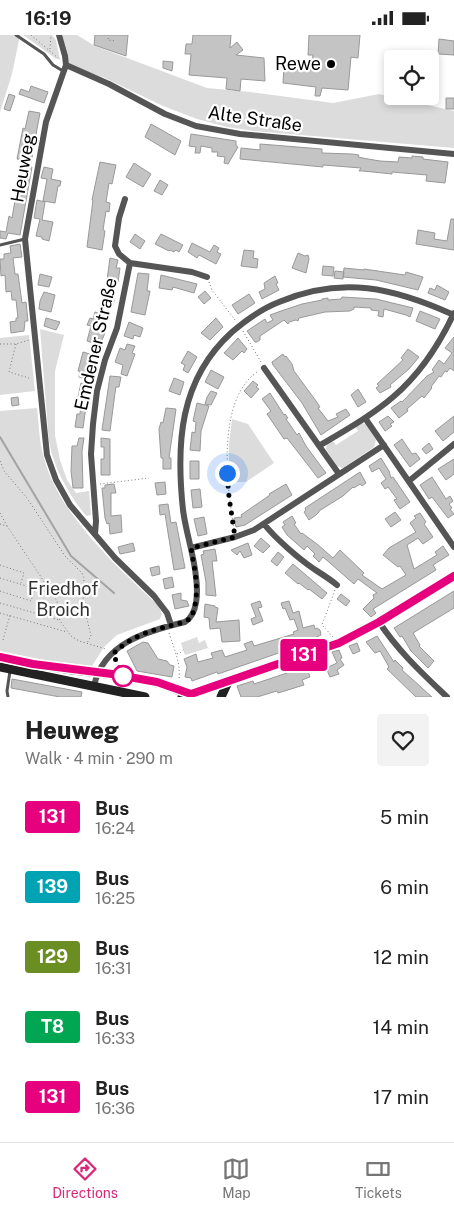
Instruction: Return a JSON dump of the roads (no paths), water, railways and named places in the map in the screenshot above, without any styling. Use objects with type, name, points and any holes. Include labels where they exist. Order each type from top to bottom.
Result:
[{"type":"main road","points":[[0,667],[11,664],[98,672],[157,682],[178,688],[191,696],[228,681],[339,643],[379,622],[454,576]]},
{"type":"main road","points":[[0,657],[11,664],[94,686],[145,697]]},
{"type":"main road","points":[[222,697],[228,681]]},
{"type":"street","points":[[59,35],[65,56],[65,68]]},
{"type":"street","name":"Alte Straße","points":[[65,68],[109,84],[164,114],[196,125],[240,135],[454,154]]},
{"type":"street","name":"Heuweg","points":[[65,68],[46,122],[25,239],[47,455],[56,480],[70,505],[115,558],[154,596],[167,613],[169,626]]},
{"type":"street","name":"Emdener Straße","points":[[95,534],[96,521],[91,454],[93,424],[97,391],[105,360],[117,328],[130,263],[119,254],[115,246],[119,217],[125,199]]},
{"type":"street","points":[[130,263],[192,272],[207,277]]},
{"type":"street","points":[[94,686],[98,672],[113,654],[132,638],[185,622],[191,618],[194,610],[197,595],[196,578],[183,512],[180,476],[181,441],[185,411],[191,389],[204,363],[218,345],[239,326],[266,307],[290,297],[329,288],[350,287],[396,293],[454,314],[428,359],[392,399],[319,447]]},
{"type":"street","points":[[264,368],[339,475]]},
{"type":"street","points":[[365,417],[454,547]]},
{"type":"street","points":[[409,481],[454,444]]},
{"type":"street","points":[[191,548],[235,537],[254,530],[384,445]]},
{"type":"street","points":[[264,524],[270,532],[314,569],[327,576],[337,585]]},
{"type":"street","points":[[379,622],[393,644],[447,697]]},
{"type":"lane","points":[[16,35],[44,54],[53,65],[65,68]]},
{"type":"lane","points":[[0,245],[25,239]]},
{"type":"lane","points":[[8,697],[7,691],[11,664]]},
{"type":"waterway","points":[[0,437],[71,556],[114,593]]},
{"type":"tram line","points":[[0,660],[33,668],[99,676],[156,686],[184,697]]},
{"type":"place","name":"Rewe","points":[[331,64]]},
{"type":"park label","name":"Friedhof Broich","points":[[63,600]]}]
